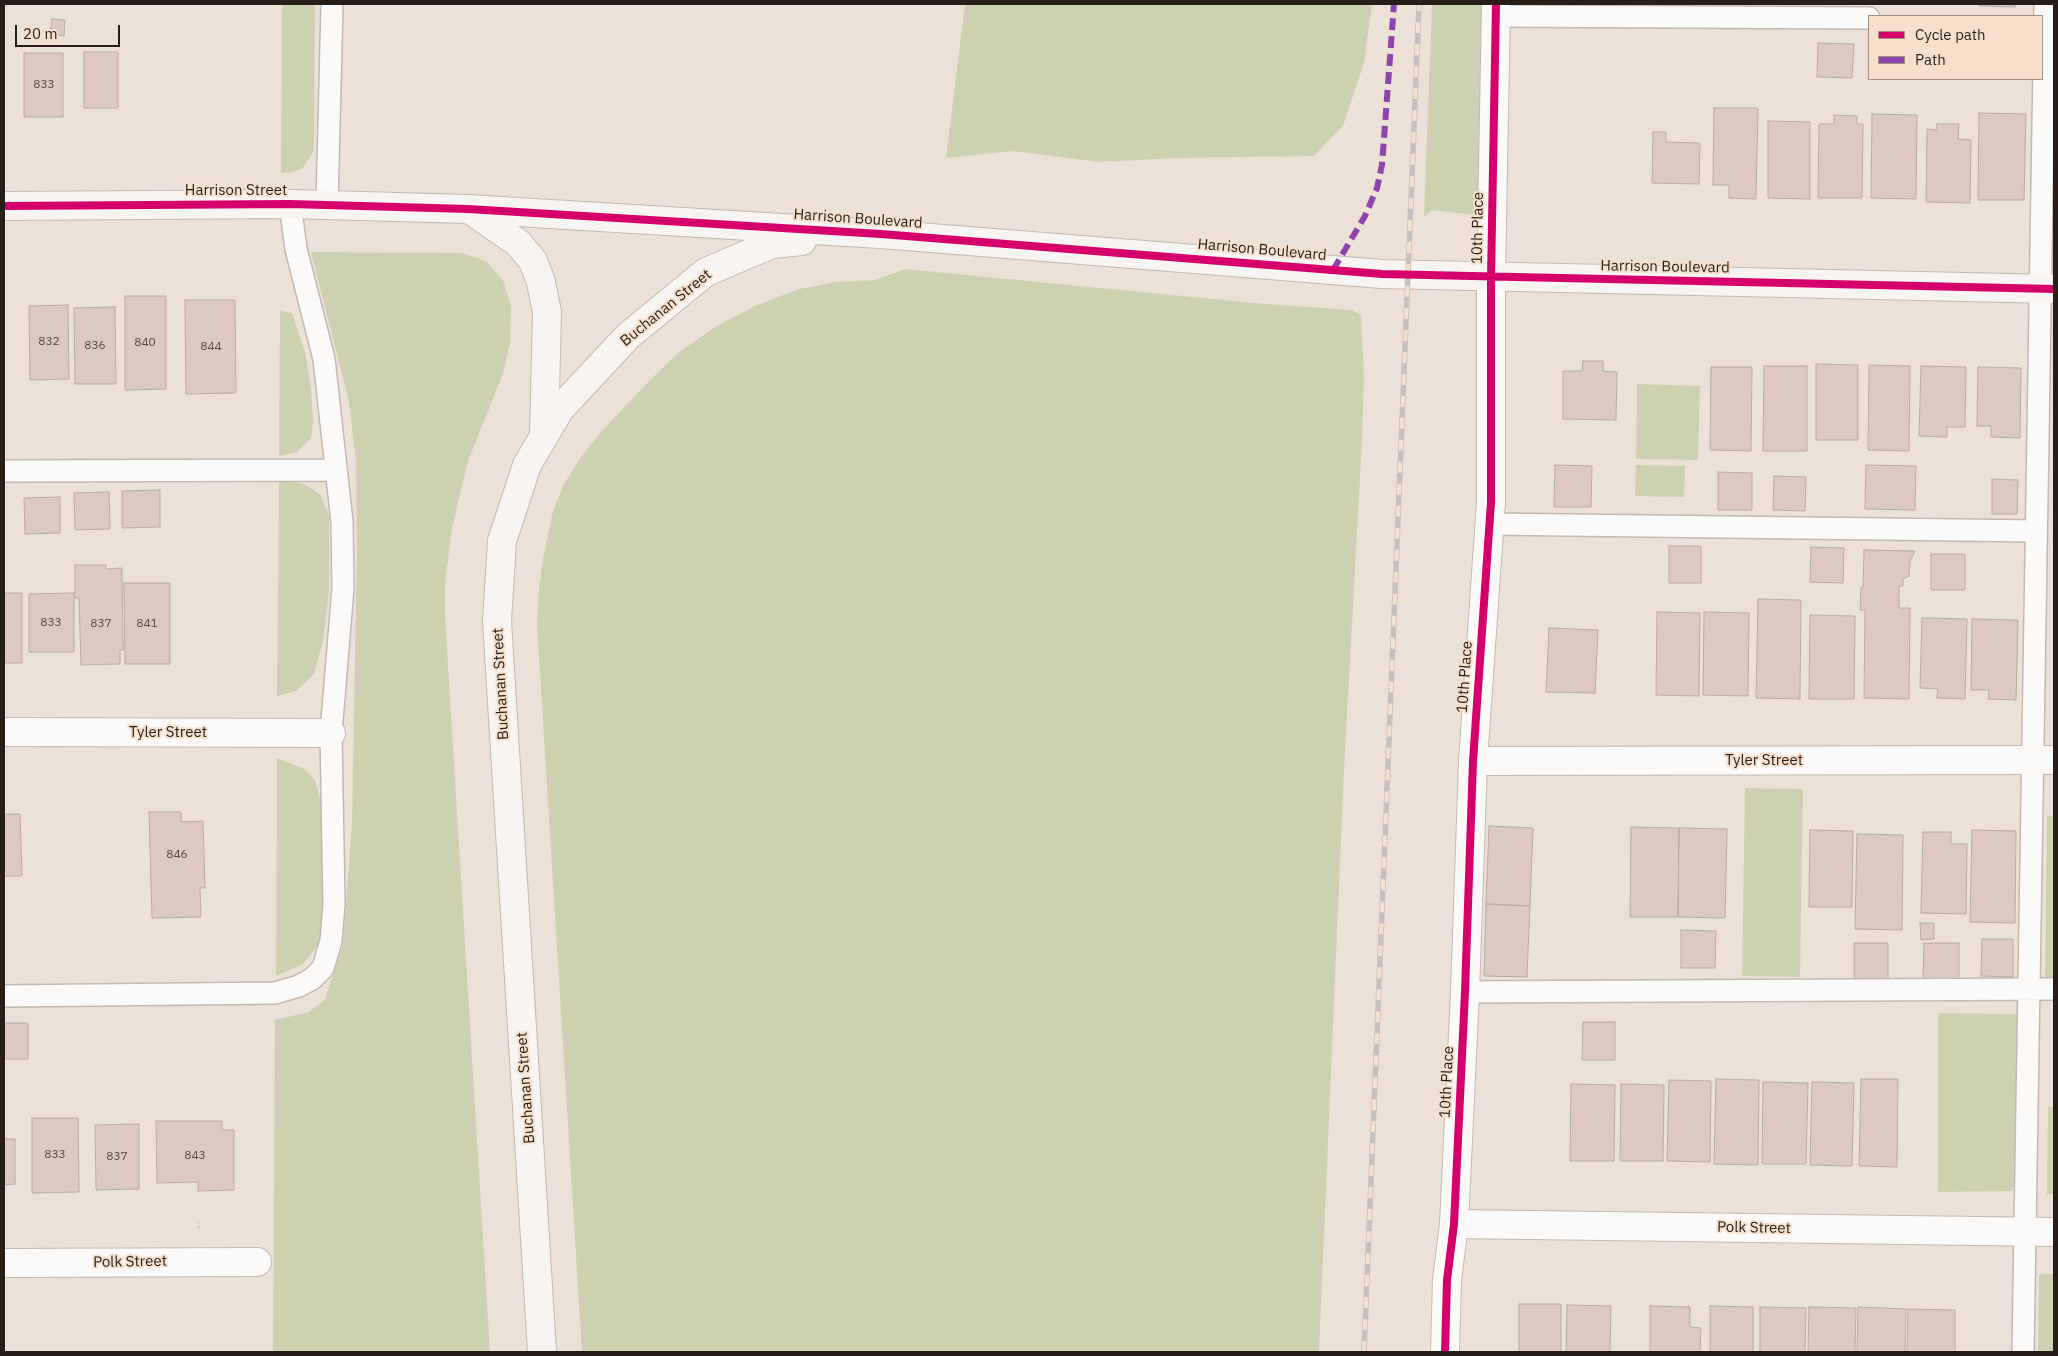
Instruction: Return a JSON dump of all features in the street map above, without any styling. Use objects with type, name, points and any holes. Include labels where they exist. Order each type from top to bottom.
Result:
[{"type":"street","name":"10th Place","points":[[1445,1352],[1447,1280],[1454,1224],[1465,992],[1473,761],[1490,524],[1491,277],[1496,10]]},
{"type":"street","name":"Harrison Street","points":[[4,206],[290,204],[468,208]]},
{"type":"street","name":"Harrison Boulevard","points":[[468,208],[881,234],[1382,274],[2047,289]]},
{"type":"street","points":[[468,208],[518,243],[533,261],[541,282],[547,312],[544,437]]},
{"type":"street","name":"Buchanan Street","points":[[542,1352],[497,621],[502,541],[528,465],[560,409],[628,336],[706,272],[772,244],[881,234]]},
{"type":"street","name":"Tyler Street","points":[[4,732],[331,733]]},
{"type":"street","name":"Tyler Street","points":[[1473,761],[2044,760]]},
{"type":"street","name":"Polk Street","points":[[1454,1224],[2054,1232]]},
{"type":"street","name":"Polk Street","points":[[4,1263],[257,1262]]},
{"type":"lane","points":[[327,205],[332,4]]},
{"type":"lane","points":[[1496,10],[1868,18]]},
{"type":"lane","points":[[2023,1352],[2029,990],[2044,760],[2036,531],[2047,289],[2044,14]]},
{"type":"lane","points":[[4,996],[274,993],[312,980],[322,968],[331,941],[334,904],[331,733],[343,588],[342,522],[324,359],[296,249],[290,204]]},
{"type":"lane","points":[[4,471],[335,470]]},
{"type":"lane","points":[[1490,524],[2036,531]]},
{"type":"lane","points":[[1465,992],[2054,990]]},
{"type":"green space","points":[[282,4],[315,4],[314,151],[302,169],[281,173]]},
{"type":"green space","points":[[965,4],[1372,4],[1364,63],[1343,126],[1314,156],[1179,158],[1099,162],[1013,151],[946,158]]},
{"type":"green space","points":[[1432,4],[1487,4],[1483,216],[1432,210],[1424,217]]},
{"type":"green space","points":[[311,252],[462,253],[486,261],[503,280],[511,306],[510,343],[503,374],[468,461],[452,528],[445,583],[445,616],[490,1352],[273,1352],[275,1020],[309,1012],[325,999],[343,945],[352,823],[357,550],[356,461],[349,402]]},
{"type":"green space","points":[[905,269],[1265,304],[1352,310],[1361,315],[1364,376],[1362,442],[1344,769],[1319,1352],[582,1352],[537,624],[543,559],[553,511],[564,484],[581,457],[599,434],[678,353],[715,327],[755,306],[799,289],[836,282],[875,280]]},
{"type":"green space","points":[[280,311],[292,313],[305,352],[311,388],[313,421],[311,438],[297,452],[279,456]]},
{"type":"green space","points":[[1637,384],[1700,386],[1698,460],[1636,459]]},
{"type":"green space","points":[[1636,465],[1685,466],[1684,497],[1635,496]]},
{"type":"green space","points":[[279,479],[304,484],[320,494],[329,515],[329,593],[323,641],[314,674],[296,691],[277,696]]},
{"type":"green space","points":[[277,758],[304,769],[315,780],[323,810],[325,914],[318,945],[303,964],[276,976]]},
{"type":"green space","points":[[1745,788],[1803,789],[1800,977],[1742,976]]},
{"type":"green space","points":[[2047,816],[2054,816],[2054,983],[2045,983]]},
{"type":"green space","points":[[1938,1013],[2017,1014],[2018,1167],[2012,1191],[1938,1192]]},
{"type":"green space","points":[[2048,1107],[2054,1107],[2054,1194],[2047,1194]]},
{"type":"green space","points":[[2039,1274],[2054,1274],[2054,1352],[2038,1352]]},
{"type":"building","points":[[1980,4],[2015,4],[2015,7],[1979,6]]},
{"type":"building","points":[[52,19],[65,20],[64,36],[50,34]]},
{"type":"building","points":[[1818,43],[1854,44],[1852,78],[1817,77]]},
{"type":"building","points":[[84,52],[118,52],[118,108],[84,108]]},
{"type":"building","points":[[24,53],[63,53],[63,117],[24,117]]},
{"type":"building","points":[[1714,108],[1758,108],[1756,199],[1729,198],[1729,185],[1713,185]]},
{"type":"building","points":[[1979,113],[2026,114],[2024,200],[1978,200]]},
{"type":"building","points":[[1872,114],[1917,115],[1916,199],[1871,198]]},
{"type":"building","points":[[1834,115],[1857,116],[1857,124],[1863,124],[1862,198],[1818,198],[1819,124],[1834,124]]},
{"type":"building","points":[[1768,121],[1810,122],[1810,199],[1768,198]]},
{"type":"building","points":[[1937,124],[1959,124],[1958,139],[1971,140],[1970,203],[1926,202],[1927,129],[1936,130]]},
{"type":"building","points":[[1653,132],[1666,132],[1666,142],[1700,143],[1699,184],[1652,183]]},
{"type":"building","points":[[125,296],[166,296],[166,389],[125,390]]},
{"type":"building","points":[[185,300],[235,300],[236,393],[186,394]]},
{"type":"building","points":[[68,305],[69,379],[30,380],[29,306]]},
{"type":"building","points":[[115,307],[116,384],[75,384],[74,308]]},
{"type":"building","points":[[1583,361],[1603,361],[1603,371],[1617,372],[1616,420],[1563,419],[1563,371],[1582,371]]},
{"type":"building","points":[[1816,364],[1858,365],[1858,440],[1816,440]]},
{"type":"building","points":[[1869,365],[1910,366],[1909,451],[1868,450]]},
{"type":"building","points":[[1764,366],[1807,366],[1807,451],[1763,451]]},
{"type":"building","points":[[1921,366],[1966,367],[1965,427],[1947,427],[1947,437],[1919,436]]},
{"type":"building","points":[[1711,367],[1752,367],[1751,451],[1710,450]]},
{"type":"building","points":[[1978,367],[2021,368],[2020,438],[1991,437],[1991,426],[1977,426]]},
{"type":"building","points":[[1555,465],[1592,466],[1591,507],[1554,507]]},
{"type":"building","points":[[1866,465],[1916,466],[1915,510],[1865,509]]},
{"type":"building","points":[[1718,472],[1752,473],[1752,510],[1718,510]]},
{"type":"building","points":[[1774,476],[1806,477],[1805,511],[1773,510]]},
{"type":"building","points":[[1992,479],[2018,480],[2017,514],[1992,514]]},
{"type":"building","points":[[160,490],[160,527],[122,528],[122,491]]},
{"type":"building","points":[[109,492],[110,529],[75,530],[74,493]]},
{"type":"building","points":[[60,497],[60,533],[25,534],[24,498]]},
{"type":"building","points":[[1669,546],[1701,546],[1701,583],[1669,583]]},
{"type":"building","points":[[1811,547],[1844,548],[1843,583],[1810,582]]},
{"type":"building","points":[[1864,550],[1915,551],[1910,561],[1909,576],[1903,579],[1903,586],[1899,586],[1899,608],[1910,608],[1909,699],[1864,698],[1865,610],[1860,610]]},
{"type":"building","points":[[1931,554],[1965,554],[1965,590],[1931,590]]},
{"type":"building","points":[[75,565],[106,565],[106,569],[122,568],[123,650],[120,650],[120,664],[81,665],[79,598],[75,598]]},
{"type":"building","points":[[124,583],[170,583],[170,664],[125,664]]},
{"type":"building","points":[[4,593],[22,593],[22,663],[4,663]]},
{"type":"building","points":[[74,593],[74,652],[29,652],[29,594]]},
{"type":"building","points":[[1758,599],[1801,600],[1800,699],[1756,698]]},
{"type":"building","points":[[1657,612],[1700,613],[1699,696],[1656,695]]},
{"type":"building","points":[[1704,612],[1749,613],[1748,696],[1703,695]]},
{"type":"building","points":[[1810,615],[1855,616],[1854,699],[1809,699]]},
{"type":"building","points":[[1922,618],[1967,619],[1965,699],[1937,698],[1938,689],[1920,688]]},
{"type":"building","points":[[1972,619],[2018,620],[2016,700],[1988,699],[1989,690],[1971,690]]},
{"type":"building","points":[[1549,628],[1598,630],[1595,693],[1546,692]]},
{"type":"building","points":[[149,812],[181,812],[181,822],[203,821],[205,888],[200,888],[201,917],[152,918]]},
{"type":"building","points":[[4,814],[20,814],[22,876],[4,876]]},
{"type":"building","points":[[1489,826],[1533,828],[1530,906],[1486,904]]},
{"type":"building","points":[[1631,827],[1679,828],[1678,917],[1630,917]]},
{"type":"building","points":[[1679,828],[1727,829],[1725,918],[1678,917]]},
{"type":"building","points":[[1810,830],[1853,831],[1852,907],[1809,907]]},
{"type":"building","points":[[1972,830],[2016,831],[2015,923],[1970,922]]},
{"type":"building","points":[[1923,832],[1951,832],[1951,844],[1967,844],[1966,914],[1921,913]]},
{"type":"building","points":[[1857,834],[1903,835],[1902,930],[1855,929]]},
{"type":"building","points":[[1486,904],[1530,906],[1527,977],[1484,976]]},
{"type":"building","points":[[1920,923],[1934,923],[1934,939],[1921,940]]},
{"type":"building","points":[[1681,930],[1716,931],[1715,968],[1681,968]]},
{"type":"building","points":[[1982,939],[2013,939],[2013,977],[1981,976]]},
{"type":"building","points":[[1854,943],[1888,943],[1888,981],[1854,980]]},
{"type":"building","points":[[1924,943],[1959,943],[1959,979],[1923,979]]},
{"type":"building","points":[[1583,1022],[1615,1022],[1615,1060],[1582,1060]]},
{"type":"building","points":[[4,1023],[28,1023],[28,1059],[4,1059]]},
{"type":"building","points":[[1716,1079],[1759,1080],[1758,1165],[1714,1164]]},
{"type":"building","points":[[1861,1079],[1898,1079],[1897,1167],[1859,1166]]},
{"type":"building","points":[[1669,1080],[1711,1081],[1710,1162],[1667,1161]]},
{"type":"building","points":[[1763,1082],[1808,1083],[1806,1164],[1762,1164]]},
{"type":"building","points":[[1812,1082],[1854,1083],[1852,1166],[1810,1165]]},
{"type":"building","points":[[1571,1084],[1615,1085],[1614,1161],[1570,1161]]},
{"type":"building","points":[[1621,1084],[1664,1085],[1663,1161],[1620,1161]]},
{"type":"building","points":[[32,1118],[78,1118],[79,1192],[32,1193]]},
{"type":"building","points":[[156,1121],[222,1121],[222,1130],[234,1130],[234,1190],[198,1191],[198,1182],[157,1183]]},
{"type":"building","points":[[139,1124],[139,1189],[96,1190],[95,1125]]},
{"type":"building","points":[[4,1139],[15,1139],[15,1184],[4,1185]]},
{"type":"building","points":[[1519,1304],[1561,1304],[1561,1352],[1519,1352]]},
{"type":"building","points":[[1567,1305],[1611,1306],[1610,1352],[1566,1352]]},
{"type":"building","points":[[1650,1306],[1690,1307],[1690,1327],[1701,1328],[1700,1352],[1650,1352]]},
{"type":"building","points":[[1710,1306],[1753,1307],[1753,1352],[1710,1352]]},
{"type":"building","points":[[1760,1307],[1806,1308],[1805,1352],[1760,1352]]},
{"type":"building","points":[[1809,1307],[1856,1308],[1855,1352],[1808,1352]]},
{"type":"building","points":[[1858,1307],[1906,1309],[1905,1352],[1857,1352]]},
{"type":"building","points":[[1908,1309],[1955,1310],[1955,1352],[1907,1352]]},
{"type":"railway","points":[[1364,1352],[1419,4]]},
{"type":"marked path","points":[[1333,270],[1365,216],[1377,188],[1382,165],[1394,4]]},
{"type":"cycle path","points":[[1445,1352],[1447,1280],[1454,1224],[1465,992],[1473,761],[1491,502],[1491,277],[1496,4]]},
{"type":"cycle path","points":[[4,206],[290,204],[468,209],[881,234],[1382,274],[2054,289]]}]
